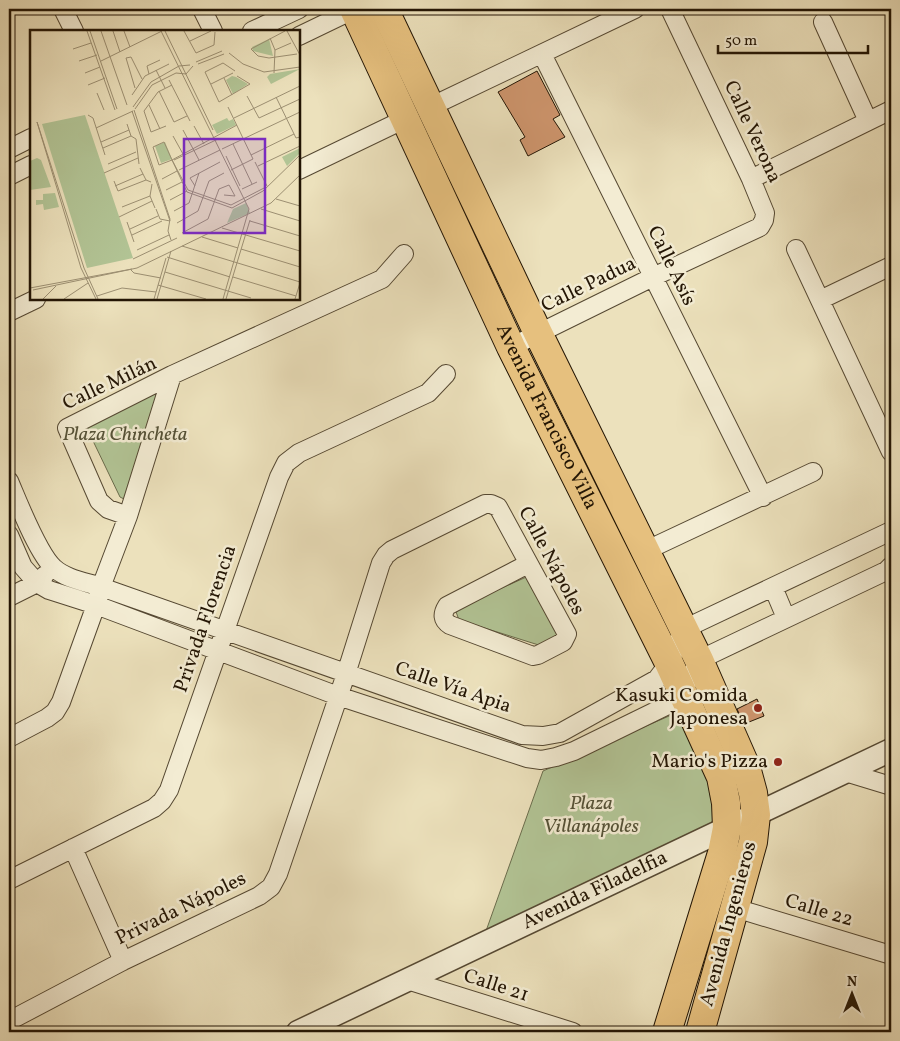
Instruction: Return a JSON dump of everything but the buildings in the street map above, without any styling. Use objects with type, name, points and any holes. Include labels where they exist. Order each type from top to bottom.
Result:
[{"type":"main road","name":"Avenida Francisco Villa","points":[[354,9],[511,347],[683,692],[721,777],[726,803],[727,828]]},
{"type":"main road","name":"Avenida Francisco Villa","points":[[384,9],[538,333],[699,660],[746,767],[753,793],[756,815]]},
{"type":"main road","name":"Avenida Ingenieros","points":[[700,1032],[753,842],[756,815]]},
{"type":"main road","name":"Avenida Ingenieros","points":[[667,1032],[722,853],[727,828]]},
{"type":"street","points":[[63,9],[74,30]]},
{"type":"street","points":[[202,9],[212,30]]},
{"type":"street","points":[[254,30],[299,9]]},
{"type":"street","points":[[300,36],[354,9]]},
{"type":"street","points":[[430,106],[634,9]]},
{"type":"street","name":"Calle Verona","points":[[670,9],[751,179],[765,213],[764,220]]},
{"type":"street","points":[[823,22],[868,121]]},
{"type":"street","name":"Calle Asís","points":[[542,54],[762,497]]},
{"type":"street","points":[[751,179],[891,110]]},
{"type":"street","points":[[300,170],[405,118]]},
{"type":"street","points":[[9,149],[30,138]]},
{"type":"street","points":[[9,176],[30,166]]},
{"type":"street","name":"Calle Padua","points":[[511,347],[760,227],[764,220]]},
{"type":"street","points":[[796,250],[891,452]]},
{"type":"street","points":[[172,375],[382,279],[404,254]]},
{"type":"street","points":[[820,300],[891,266]]},
{"type":"street","points":[[9,312],[34,300]]},
{"type":"street","name":"Privada Florencia","points":[[9,880],[154,808],[162,801],[169,790],[224,629],[279,476],[286,463],[299,453],[428,393],[446,374]]},
{"type":"street","name":"Calle Milán","points":[[9,738],[47,718],[55,712],[61,702],[101,586],[128,516],[172,375]]},
{"type":"street","name":"Calle Milán","points":[[128,516],[108,509],[99,502],[66,428],[172,375]]},
{"type":"street","points":[[645,551],[814,472]]},
{"type":"street","points":[[9,481],[41,551],[53,568],[37,583],[9,597]]},
{"type":"street","name":"Calle Nápoles","points":[[338,696],[381,563],[392,550],[485,504],[498,507],[567,634],[563,642],[533,656],[526,655],[446,622],[443,618],[443,612],[447,606],[528,564]]},
{"type":"street","points":[[684,629],[891,531]]},
{"type":"street","points":[[9,535],[23,567],[37,583],[49,590],[96,605],[338,696],[519,756],[541,760],[574,751],[668,705],[683,692],[699,660],[886,571],[891,566]]},
{"type":"street","name":"Calle Vía Apia","points":[[53,568],[65,576],[101,586],[522,735],[543,736],[560,733],[657,679],[669,663],[684,629]]},
{"type":"street","points":[[773,586],[786,618]]},
{"type":"street","name":"Privada Nápoles","points":[[9,1020],[123,961],[259,896],[271,887],[278,874],[338,696]]},
{"type":"street","name":"Avenida Filadelfia","points":[[298,1032],[891,750]]},
{"type":"street","points":[[844,772],[891,786]]},
{"type":"street","points":[[73,848],[123,961]]},
{"type":"street","name":"Calle 22","points":[[734,908],[891,955]]},
{"type":"street","name":"Calle 21","points":[[407,980],[573,1032]]},
{"type":"green space","name":"Plaza Chincheta","points":[[179,374],[136,505],[120,497],[82,418]]},
{"type":"green space","points":[[542,570],[575,633],[545,647],[459,620],[455,609]]},
{"type":"green space","name":"Plaza Villanápoles","points":[[692,706],[736,814],[486,931],[543,771]]},
{"type":"place","name":"Kasuki Comida Japonesa","points":[[758,708]]},
{"type":"place","name":"Mario's Pizza","points":[[778,762]]}]
